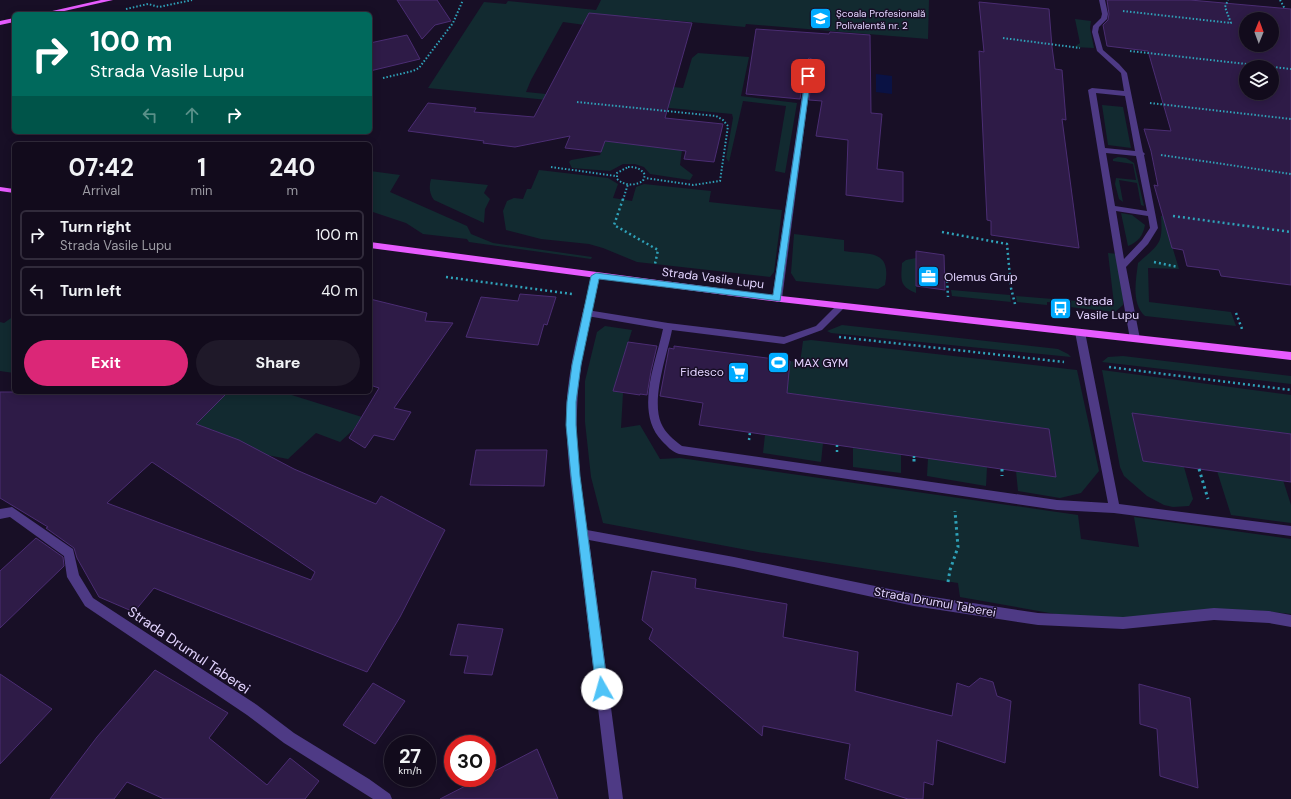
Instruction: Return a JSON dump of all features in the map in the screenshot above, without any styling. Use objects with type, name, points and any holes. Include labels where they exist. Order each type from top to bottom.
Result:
[{"type":"main road","points":[[52,12],[110,0]]},
{"type":"main road","points":[[0,23],[12,20]]},
{"type":"main road","points":[[0,189],[12,191]]},
{"type":"main road","name":"Strada Vasile Lupu","points":[[372,245],[777,299],[1291,356]]},
{"type":"street","points":[[1102,0],[1104,19],[1096,26],[1095,32],[1100,51],[1124,73],[1154,228],[1145,242],[1122,266]]},
{"type":"street","points":[[777,299],[810,61]]},
{"type":"street","points":[[1129,97],[1092,90],[1111,208],[1135,339]]},
{"type":"street","points":[[1102,150],[1140,153]]},
{"type":"street","points":[[1111,208],[1152,214]]},
{"type":"street","points":[[596,276],[576,365],[571,425],[616,799]]},
{"type":"street","points":[[587,313],[668,326],[784,341],[819,328],[841,306]]},
{"type":"street","points":[[668,326],[653,401],[654,416],[660,431],[666,440],[679,450],[1057,505],[1114,508],[1291,531]]},
{"type":"street","points":[[1080,332],[1114,508]]},
{"type":"street","name":"Strada Drumul Taberei","points":[[0,514],[12,512],[69,554],[73,577],[89,602],[252,710],[289,738],[364,784],[385,799]]},
{"type":"street","name":"Strada Drumul Taberei","points":[[584,534],[734,562],[914,600],[1038,619],[1123,623],[1214,614],[1269,617],[1291,621]]},
{"type":"path","points":[[122,10],[148,4],[159,7],[192,0],[193,5]]},
{"type":"path","points":[[383,78],[406,73],[419,68],[452,23],[463,0]]},
{"type":"path","points":[[1104,9],[1231,23],[1226,7],[1228,0]]},
{"type":"path","points":[[1280,0],[1285,9]]},
{"type":"path","points":[[1003,38],[1100,51],[1126,50],[1291,69]]},
{"type":"path","points":[[1129,97],[1291,119]]},
{"type":"path","points":[[577,102],[716,116],[723,120],[728,126],[720,181],[693,185],[645,178],[636,184],[628,184],[619,182],[616,176]]},
{"type":"path","points":[[1140,153],[1291,174]]},
{"type":"path","points":[[551,167],[616,176]]},
{"type":"path","points":[[616,176],[617,173],[623,168],[633,167],[644,172],[645,178]]},
{"type":"path","points":[[628,184],[614,225],[658,250],[657,258]]},
{"type":"path","points":[[1152,214],[1291,232]]},
{"type":"path","points":[[942,232],[1007,244],[1011,288],[1016,307]]},
{"type":"path","points":[[945,277],[947,278],[948,300]]},
{"type":"path","points":[[1236,313],[1243,332]]},
{"type":"path","points":[[1199,469],[1215,521]]},
{"type":"path","points":[[950,570],[958,547],[952,490]]},
{"type":"green space","points":[[601,0],[929,0],[928,39],[746,24],[745,27],[625,16],[616,34],[585,25],[563,22],[526,92],[556,95],[567,102],[428,88],[484,2],[506,4],[508,1],[596,10]]},
{"type":"green space","points":[[1075,19],[1091,21],[1090,28],[1094,48],[1074,47],[1080,43]]},
{"type":"green space","points":[[698,53],[749,57],[741,96],[797,103],[785,173],[775,171],[786,106],[743,101],[729,162],[726,158],[733,118],[732,114],[649,106],[625,82],[683,88],[692,58]]},
{"type":"green space","points":[[1102,105],[1123,107],[1131,148],[1108,145]]},
{"type":"green space","points":[[605,141],[682,150],[680,165],[693,175],[690,180],[650,174],[644,167],[635,164],[623,164],[610,171],[572,168],[569,162],[571,160],[600,155]]},
{"type":"green space","points":[[1118,157],[1126,158],[1134,163],[1144,206],[1141,205],[1137,183],[1119,180],[1123,202],[1119,199],[1115,184],[1116,178],[1136,180],[1133,164],[1113,161],[1113,159]]},
{"type":"green space","points":[[539,170],[608,178],[618,184],[613,198],[632,201],[636,187],[644,184],[711,191],[709,202],[782,210],[774,272],[770,277],[637,262],[589,244],[541,239],[506,230],[503,211],[507,201],[514,198],[523,199],[527,189],[531,189]]},
{"type":"green space","points":[[372,171],[400,175],[390,192],[467,226],[471,234],[493,243],[592,257],[591,259],[469,242],[467,239],[423,234],[406,223],[372,212]]},
{"type":"green space","points":[[431,179],[488,185],[484,193],[490,199],[485,209],[484,223],[434,200],[430,190]]},
{"type":"green space","points":[[1121,213],[1132,215],[1145,225],[1140,238],[1135,243],[1128,246]]},
{"type":"green space","points":[[1161,216],[1163,216],[1179,269],[1148,268],[1149,302],[1231,312],[1236,326],[1145,316],[1141,311],[1136,298],[1138,263],[1151,252],[1160,239]]},
{"type":"green space","points":[[794,234],[844,240],[844,251],[877,256],[882,259],[885,265],[885,285],[878,289],[796,281],[791,273]]},
{"type":"green space","points":[[1108,253],[1118,254],[1123,290],[1123,305],[1115,312],[1070,307],[1070,304],[1047,302],[1047,305],[1017,302],[1016,296],[1114,304]]},
{"type":"green space","points":[[916,258],[916,293],[906,288],[902,282],[901,274],[902,263],[906,260]]},
{"type":"green space","points":[[951,290],[1010,295],[1011,302],[952,296]]},
{"type":"green space","points":[[12,317],[12,373],[0,371],[0,322],[4,323]]},
{"type":"green space","points":[[842,325],[1058,349],[1071,357],[831,333],[827,331]]},
{"type":"green space","points":[[605,326],[632,330],[613,391],[623,393],[621,428],[640,425],[660,459],[680,458],[1078,515],[1081,539],[1139,547],[1134,517],[1291,539],[1291,614],[1252,610],[1109,619],[1061,615],[960,597],[958,583],[758,552],[603,523],[591,477],[585,422],[585,381],[597,332]]},
{"type":"green space","points":[[811,340],[1077,370],[1099,471],[1081,493],[1060,498],[1018,491],[1016,471],[1056,477],[1049,429],[787,393],[790,361],[800,363],[803,341]]},
{"type":"green space","points":[[1123,356],[1291,376],[1291,384],[1102,362],[1108,357]]},
{"type":"green space","points":[[1102,370],[1291,395],[1291,434],[1132,413],[1143,461],[1184,467],[1193,499],[1189,506],[1173,507],[1164,505],[1147,496],[1124,476],[1120,467]]},
{"type":"green space","points":[[220,394],[288,394],[362,417],[353,430],[340,442],[316,433],[288,459],[267,455],[211,429],[200,441],[185,435],[224,396]]},
{"type":"green space","points":[[765,435],[823,443],[821,462],[763,453]]},
{"type":"green space","points":[[853,448],[901,454],[901,473],[853,467]]},
{"type":"green space","points":[[928,458],[987,467],[986,486],[927,476]]},
{"type":"green space","points":[[1217,471],[1283,480],[1291,505],[1291,523],[1231,515]]},
{"type":"shaded area","points":[[876,74],[892,76],[892,94],[876,92]]},
{"type":"building","points":[[397,0],[437,0],[451,21],[435,25],[422,39]]},
{"type":"building","points":[[1107,0],[1190,0],[1291,9],[1291,285],[1221,276],[1219,270],[1187,266],[1183,250],[1172,248],[1154,185],[1158,186],[1151,151],[1144,129],[1171,131],[1148,51],[1107,46],[1103,25],[1108,20],[1109,14]]},
{"type":"building","points":[[979,2],[1049,9],[1055,69],[1062,70],[1066,120],[1062,119],[1079,248],[991,235],[991,221],[987,220],[979,51],[984,52]]},
{"type":"building","points":[[589,13],[692,23],[665,118],[723,124],[714,162],[684,159],[686,151],[605,141],[601,152],[565,148],[570,136],[515,147],[483,143],[484,141],[408,131],[428,103],[476,108],[474,112],[534,117]]},
{"type":"building","points":[[756,29],[870,35],[871,113],[882,114],[877,169],[903,172],[903,202],[846,195],[848,140],[816,136],[822,101],[809,100],[814,60],[809,58],[806,61],[800,99],[746,94]]},
{"type":"building","points":[[407,35],[420,59],[372,71],[372,43]]},
{"type":"building","points":[[916,251],[944,255],[945,290],[916,286]]},
{"type":"building","points":[[520,294],[556,297],[547,325],[544,324],[538,345],[466,337],[481,297],[518,301]]},
{"type":"building","points":[[372,299],[427,313],[425,321],[453,323],[394,408],[411,412],[394,440],[374,435],[365,448],[349,438],[379,388],[372,386]]},
{"type":"building","points":[[628,342],[657,346],[647,395],[613,391]]},
{"type":"building","points":[[674,346],[790,361],[787,393],[1049,429],[1056,477],[699,425],[703,403],[660,396],[669,348],[674,349]]},
{"type":"building","points":[[0,392],[12,392],[12,394],[226,394],[196,424],[239,440],[294,469],[376,504],[381,496],[445,530],[400,617],[367,672],[154,588],[134,612],[99,597],[77,558],[74,548],[46,528],[48,527],[0,498]],"holes":[[[152,462],[315,572],[311,580],[107,503]]]},
{"type":"building","points":[[1132,413],[1291,434],[1291,482],[1143,461]]},
{"type":"building","points":[[476,450],[547,450],[544,486],[470,485]]},
{"type":"building","points":[[36,538],[63,557],[64,566],[0,628],[0,571]]},
{"type":"building","points":[[652,571],[696,579],[695,588],[787,604],[783,637],[858,652],[855,691],[952,716],[957,683],[969,687],[980,678],[993,682],[997,696],[1011,701],[1005,763],[937,740],[933,785],[924,782],[923,799],[908,799],[845,779],[850,744],[763,726],[762,736],[649,639],[653,629],[642,620]]},
{"type":"building","points":[[458,624],[503,629],[492,675],[464,673],[468,656],[450,655]]},
{"type":"building","points":[[155,670],[228,713],[209,738],[267,785],[290,758],[319,781],[305,799],[164,799],[127,782],[114,799],[50,799],[97,737]]},
{"type":"building","points":[[0,674],[52,709],[0,764]]},
{"type":"building","points":[[373,683],[405,701],[375,744],[343,725]]},
{"type":"building","points":[[1139,684],[1190,698],[1198,788],[1160,776],[1157,729],[1140,724]]},
{"type":"building","points":[[537,749],[558,799],[440,799],[463,787],[496,787],[496,770]]},
{"type":"place","name":"Școala Profesională Polivalentă nr. 2","points":[[821,19]]},
{"type":"place","name":"Olemus Grup","points":[[929,277]]},
{"type":"place","name":"Strada Vasile Lupu","points":[[1060,308]]},
{"type":"place","name":"MAX GYM","points":[[779,363]]},
{"type":"place","name":"Fidesco","points":[[739,372]]},
{"type":"route","points":[[602,689],[571,425],[576,365],[596,276],[777,299],[808,76]]}]
